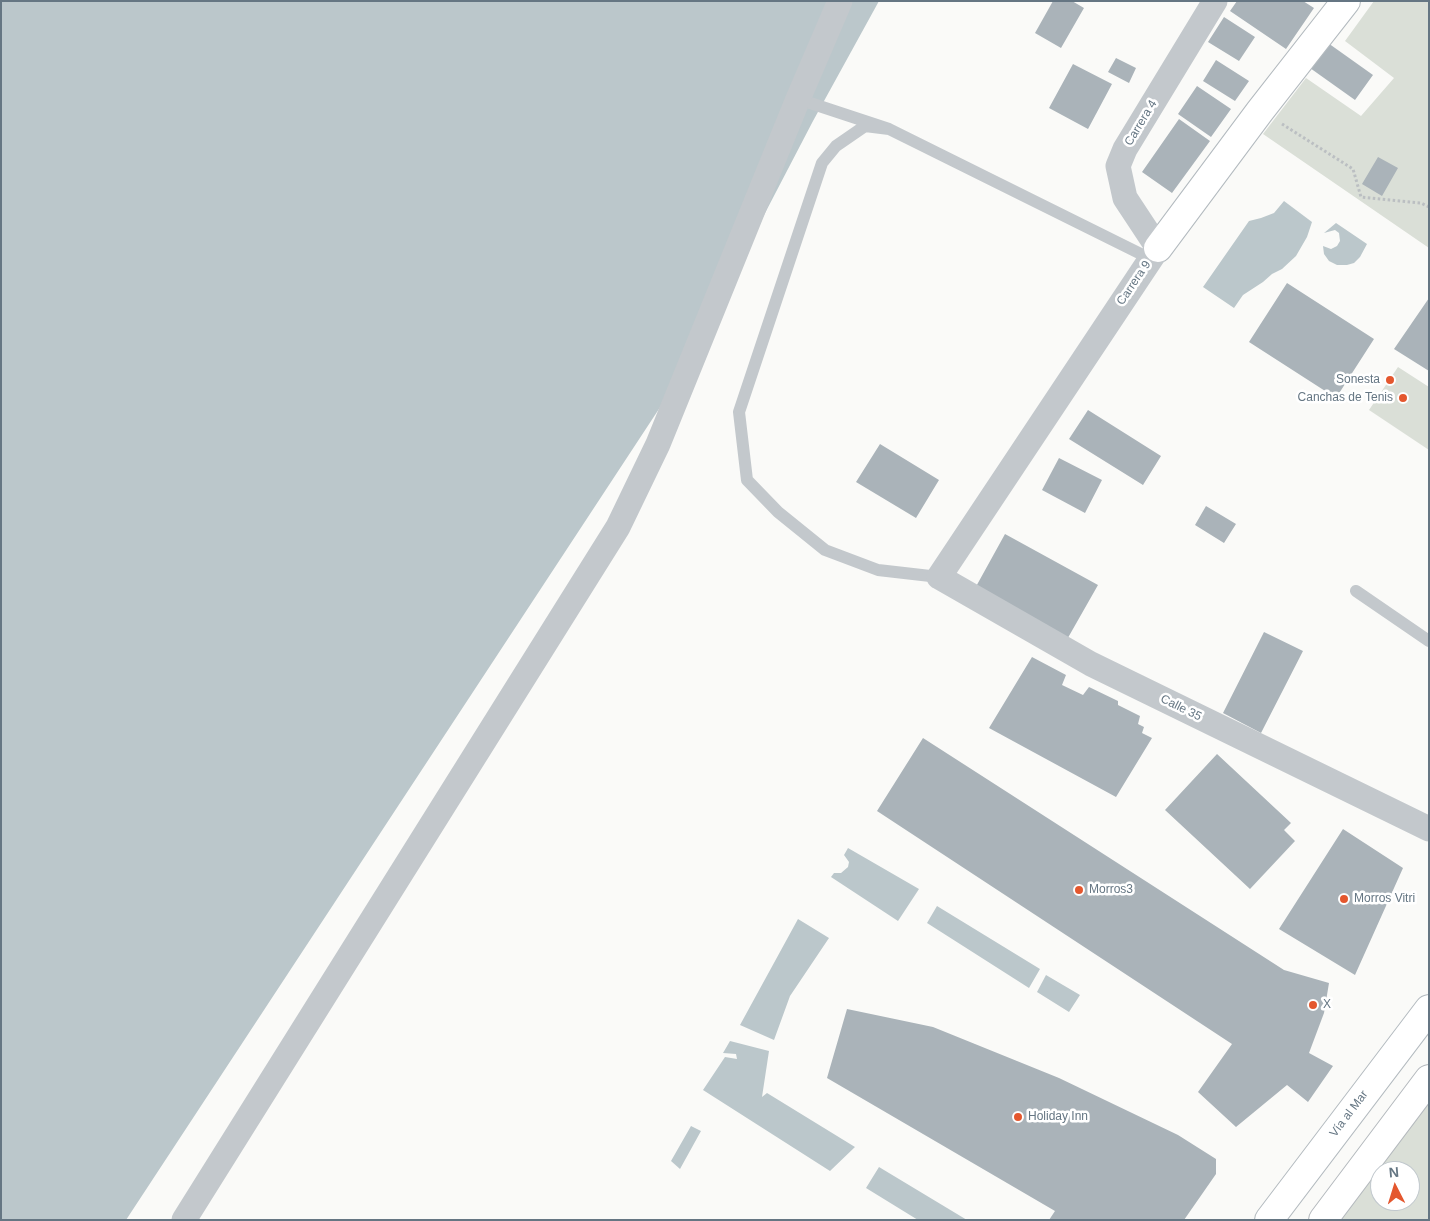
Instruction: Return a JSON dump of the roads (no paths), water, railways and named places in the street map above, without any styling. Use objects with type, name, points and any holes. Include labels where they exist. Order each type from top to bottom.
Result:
[{"type":"main road","name":"Carrera 9","points":[[1154,254],[1260,111],[1346,1]]},
{"type":"main road","name":"Vía al Mar","points":[[1269,1220],[1429,1009]]},
{"type":"main road","points":[[1323,1220],[1429,1079]]},
{"type":"street","points":[[184,1220],[618,527],[658,444],[798,99],[840,1]]},
{"type":"street","name":"Carrera 4","points":[[1154,254],[1125,198],[1118,166],[1125,149],[1215,1]]},
{"type":"street","name":"Carrera 9","points":[[940,577],[1154,254]]},
{"type":"street","name":"Calle 35","points":[[940,577],[1091,664],[1429,829]]},
{"type":"lane","points":[[798,99],[889,129],[1154,254]]},
{"type":"lane","points":[[889,129],[866,126],[836,146],[822,163],[739,412],[747,480],[778,512],[824,550],[878,570],[940,577]]},
{"type":"lane","points":[[1356,591],[1429,641]]},
{"type":"place","name":"Sonesta","points":[[1390,380]]},
{"type":"place","name":"Canchas de Tenis","points":[[1403,398]]},
{"type":"place","name":"Morros3","points":[[1079,890]]},
{"type":"place","name":"Morros Vitri","points":[[1344,899]]},
{"type":"place","name":"X","points":[[1313,1005]]},
{"type":"place","name":"Holiday Inn","points":[[1018,1117]]}]
